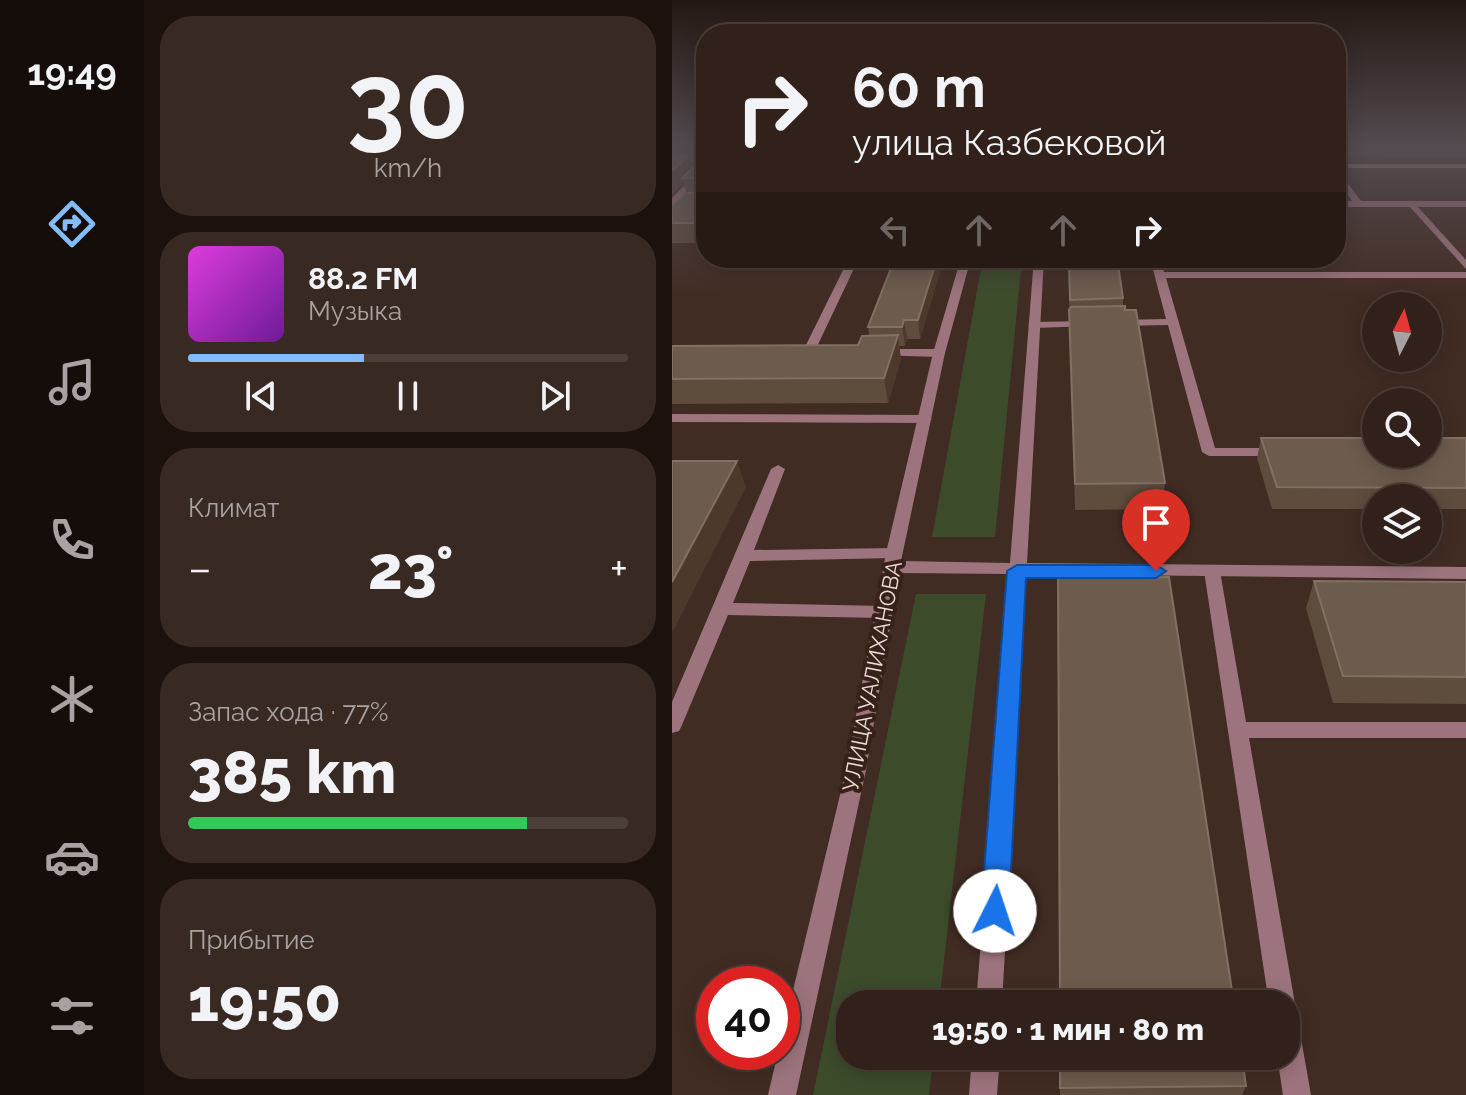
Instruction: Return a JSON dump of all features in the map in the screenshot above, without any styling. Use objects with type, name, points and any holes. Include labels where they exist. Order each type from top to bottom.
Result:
[{"type":"street","points":[[1354,196],[1358,204]]},
{"type":"street","points":[[672,204],[683,205]]},
{"type":"street","points":[[1346,204],[1466,204]]},
{"type":"street","points":[[1358,204],[1412,205],[1466,266]]},
{"type":"street","points":[[808,353],[849,268]]},
{"type":"street","name":"УЛИЦА УАЛИХАНОВА","points":[[782,1095],[856,770],[894,560],[939,353],[963,268]]},
{"type":"street","points":[[990,990],[1038,268]]},
{"type":"street","points":[[1157,268],[1209,452],[1300,452]]},
{"type":"street","points":[[1158,275],[1466,275]]},
{"type":"street","points":[[1112,323],[1174,322]]},
{"type":"street","points":[[1034,325],[1096,324]]},
{"type":"street","points":[[778,352],[823,353]]},
{"type":"street","points":[[866,353],[939,353]]},
{"type":"street","points":[[672,418],[925,419]]},
{"type":"street","points":[[672,725],[720,609],[746,556],[778,469]]},
{"type":"street","points":[[746,556],[894,560],[1017,571],[1466,573]]},
{"type":"street","points":[[1212,571],[1280,990]]},
{"type":"street","points":[[720,609],[884,612]]},
{"type":"street","points":[[1238,730],[1466,730]]},
{"type":"street","points":[[983,1095],[985,1070]]},
{"type":"street","points":[[1293,1070],[1297,1095]]},
{"type":"green space","points":[[981,268],[1021,268],[995,537],[932,537]]},
{"type":"green space","points":[[916,594],[986,594],[941,990],[836,990],[836,1070],[932,1070],[929,1095],[813,1095]]},
{"type":"building","points":[[683,196],[696,196],[696,223],[672,223],[672,206]]},
{"type":"building","points":[[891,268],[934,268],[918,320],[904,320],[902,327],[868,327]]},
{"type":"building","points":[[1069,268],[1118,268],[1123,298],[1070,300]]},
{"type":"building","points":[[1125,306],[1125,310],[1136,310],[1165,483],[1075,484],[1069,310],[1071,307]]},
{"type":"building","points":[[898,335],[884,378],[672,379],[672,346],[858,345],[862,336]]},
{"type":"building","points":[[1261,438],[1362,438],[1362,468],[1442,468],[1442,438],[1466,438],[1466,488],[1442,488],[1442,484],[1277,487]]},
{"type":"building","points":[[672,461],[737,461],[672,582]]},
{"type":"building","points":[[1169,577],[1232,990],[1060,990],[1058,578]]},
{"type":"building","points":[[1314,581],[1466,582],[1466,677],[1343,676]]},
{"type":"building","points":[[1060,1070],[1244,1070],[1246,1086],[1060,1088]]},
{"type":"route","points":[[995,911],[1017,571],[1156,571]]}]
